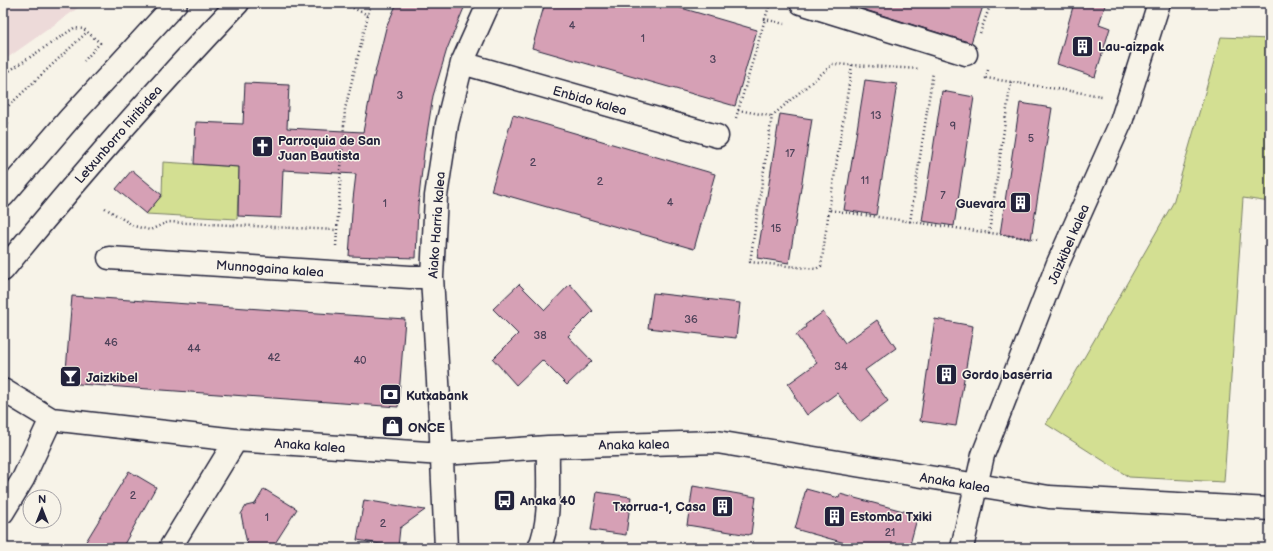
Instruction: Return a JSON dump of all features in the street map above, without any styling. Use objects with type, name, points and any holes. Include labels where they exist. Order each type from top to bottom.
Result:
[{"type":"street","points":[[3,196],[80,107],[176,3]]},
{"type":"street","name":"Letxunborro hiribidea","points":[[3,270],[97,157],[168,76],[238,3]]},
{"type":"street","name":"Aiako Harria kalea","points":[[446,548],[432,276],[436,196],[447,124],[462,63],[489,3]]},
{"type":"street","points":[[801,3],[966,54]]},
{"type":"street","name":"Jaizkibel kalea","points":[[962,548],[983,455],[1058,263],[1121,122],[1159,3]]},
{"type":"street","name":"Enbido kalea","points":[[462,63],[718,136]]},
{"type":"street","name":"Munnogaina kalea","points":[[109,258],[335,273],[432,276]]},
{"type":"street","name":"Anaka kalea","points":[[3,390],[51,419],[236,440],[442,454],[548,447],[717,442],[1049,497],[1270,509]]},
{"type":"street","points":[[3,512],[23,479],[51,419]]},
{"type":"street","points":[[170,548],[236,440]]},
{"type":"street","points":[[539,548],[544,538],[547,505],[548,447]]},
{"type":"path","points":[[342,3],[368,15]]},
{"type":"path","points":[[335,273],[345,109],[371,3]]},
{"type":"path","points":[[765,19],[738,110],[772,116]]},
{"type":"path","points":[[3,75],[74,28],[84,29],[100,43],[79,66]]},
{"type":"path","points":[[3,111],[87,32]]},
{"type":"path","points":[[852,65],[821,266],[816,269],[750,262],[772,116],[833,64],[852,65],[934,70],[910,222]]},
{"type":"path","points":[[986,78],[988,69]]},
{"type":"path","points":[[978,76],[1090,94],[1128,102]]},
{"type":"path","points":[[989,233],[1012,82]]},
{"type":"path","points":[[3,118],[9,124]]},
{"type":"path","points":[[105,208],[134,226],[150,230],[168,222],[337,230]]},
{"type":"path","points":[[829,210],[1047,241]]},
{"type":"shaded area","points":[[3,3],[85,3],[3,61]]},
{"type":"green space","points":[[1221,37],[1270,39],[1270,202],[1243,198],[1224,482],[1129,477],[1046,424],[1173,203]]},
{"type":"green space","points":[[163,162],[239,167],[237,219],[146,214],[162,195]]},
{"type":"building","points":[[397,3],[466,3],[447,49],[433,96],[424,152],[418,206],[416,258],[349,256],[356,174],[283,170],[281,218],[238,216],[239,167],[194,164],[196,122],[243,124],[245,83],[289,85],[287,128],[363,132],[373,81],[386,28]]},
{"type":"building","points":[[545,3],[664,3],[757,30],[735,106],[532,48]]},
{"type":"building","points":[[857,3],[984,3],[971,43],[856,7]]},
{"type":"building","name":"Lau-aizpak","points":[[1074,3],[1106,3],[1099,24],[1110,28],[1095,77],[1057,64]]},
{"type":"building","points":[[865,80],[897,84],[876,215],[844,210]]},
{"type":"building","points":[[942,91],[974,97],[954,226],[922,221]]},
{"type":"building","points":[[1020,103],[1052,108],[1031,239],[1000,234]]},
{"type":"building","points":[[780,114],[812,119],[789,263],[757,258]]},
{"type":"building","points":[[513,115],[715,174],[694,249],[491,191]]},
{"type":"building","points":[[132,170],[162,195],[146,214],[116,189]]},
{"type":"building","points":[[519,284],[545,310],[570,284],[593,311],[568,336],[592,361],[567,385],[542,360],[516,385],[493,359],[518,334],[493,309]]},
{"type":"building","points":[[653,293],[740,303],[736,338],[648,328]]},
{"type":"building","points":[[72,296],[405,319],[398,407],[65,383]]},
{"type":"building","points":[[823,312],[845,343],[877,320],[896,348],[865,370],[888,401],[860,422],[837,393],[807,415],[788,384],[817,363],[796,335],[806,327],[805,325]]},
{"type":"building","name":"Gordo baserria","points":[[935,319],[973,326],[956,426],[920,421]]},
{"type":"building","points":[[129,471],[156,487],[122,548],[82,548]]},
{"type":"building","name":"Txorrua-1, Casa","points":[[693,486],[756,497],[751,534],[749,535],[687,525]]},
{"type":"building","points":[[264,489],[297,509],[272,548],[248,548],[241,514],[246,506],[255,504]]},
{"type":"building","name":"Estomba Txiki","points":[[806,489],[839,498],[840,494],[918,515],[909,548],[863,548],[795,529]]},
{"type":"building","points":[[597,492],[631,497],[626,535],[591,530]]},
{"type":"building","points":[[364,500],[425,510],[400,528],[398,547],[357,540]]},
{"type":"place","name":"Lau-aizpak","points":[[1083,46]]},
{"type":"place","name":"Parroquia de San Juan Bautista","points":[[263,147]]},
{"type":"place","name":"Guevara","points":[[1021,203]]},
{"type":"place","name":"Gordo baserria","points":[[946,374]]},
{"type":"place","name":"Jaizkibel","points":[[70,377]]},
{"type":"place","name":"Kutxabank","points":[[391,395]]},
{"type":"place","name":"ONCE","points":[[393,427]]},
{"type":"place","name":"Anaka 40","points":[[504,500]]},
{"type":"place","name":"Txorrua-1, Casa","points":[[722,506]]},
{"type":"place","name":"Estomba Txiki","points":[[835,516]]}]
